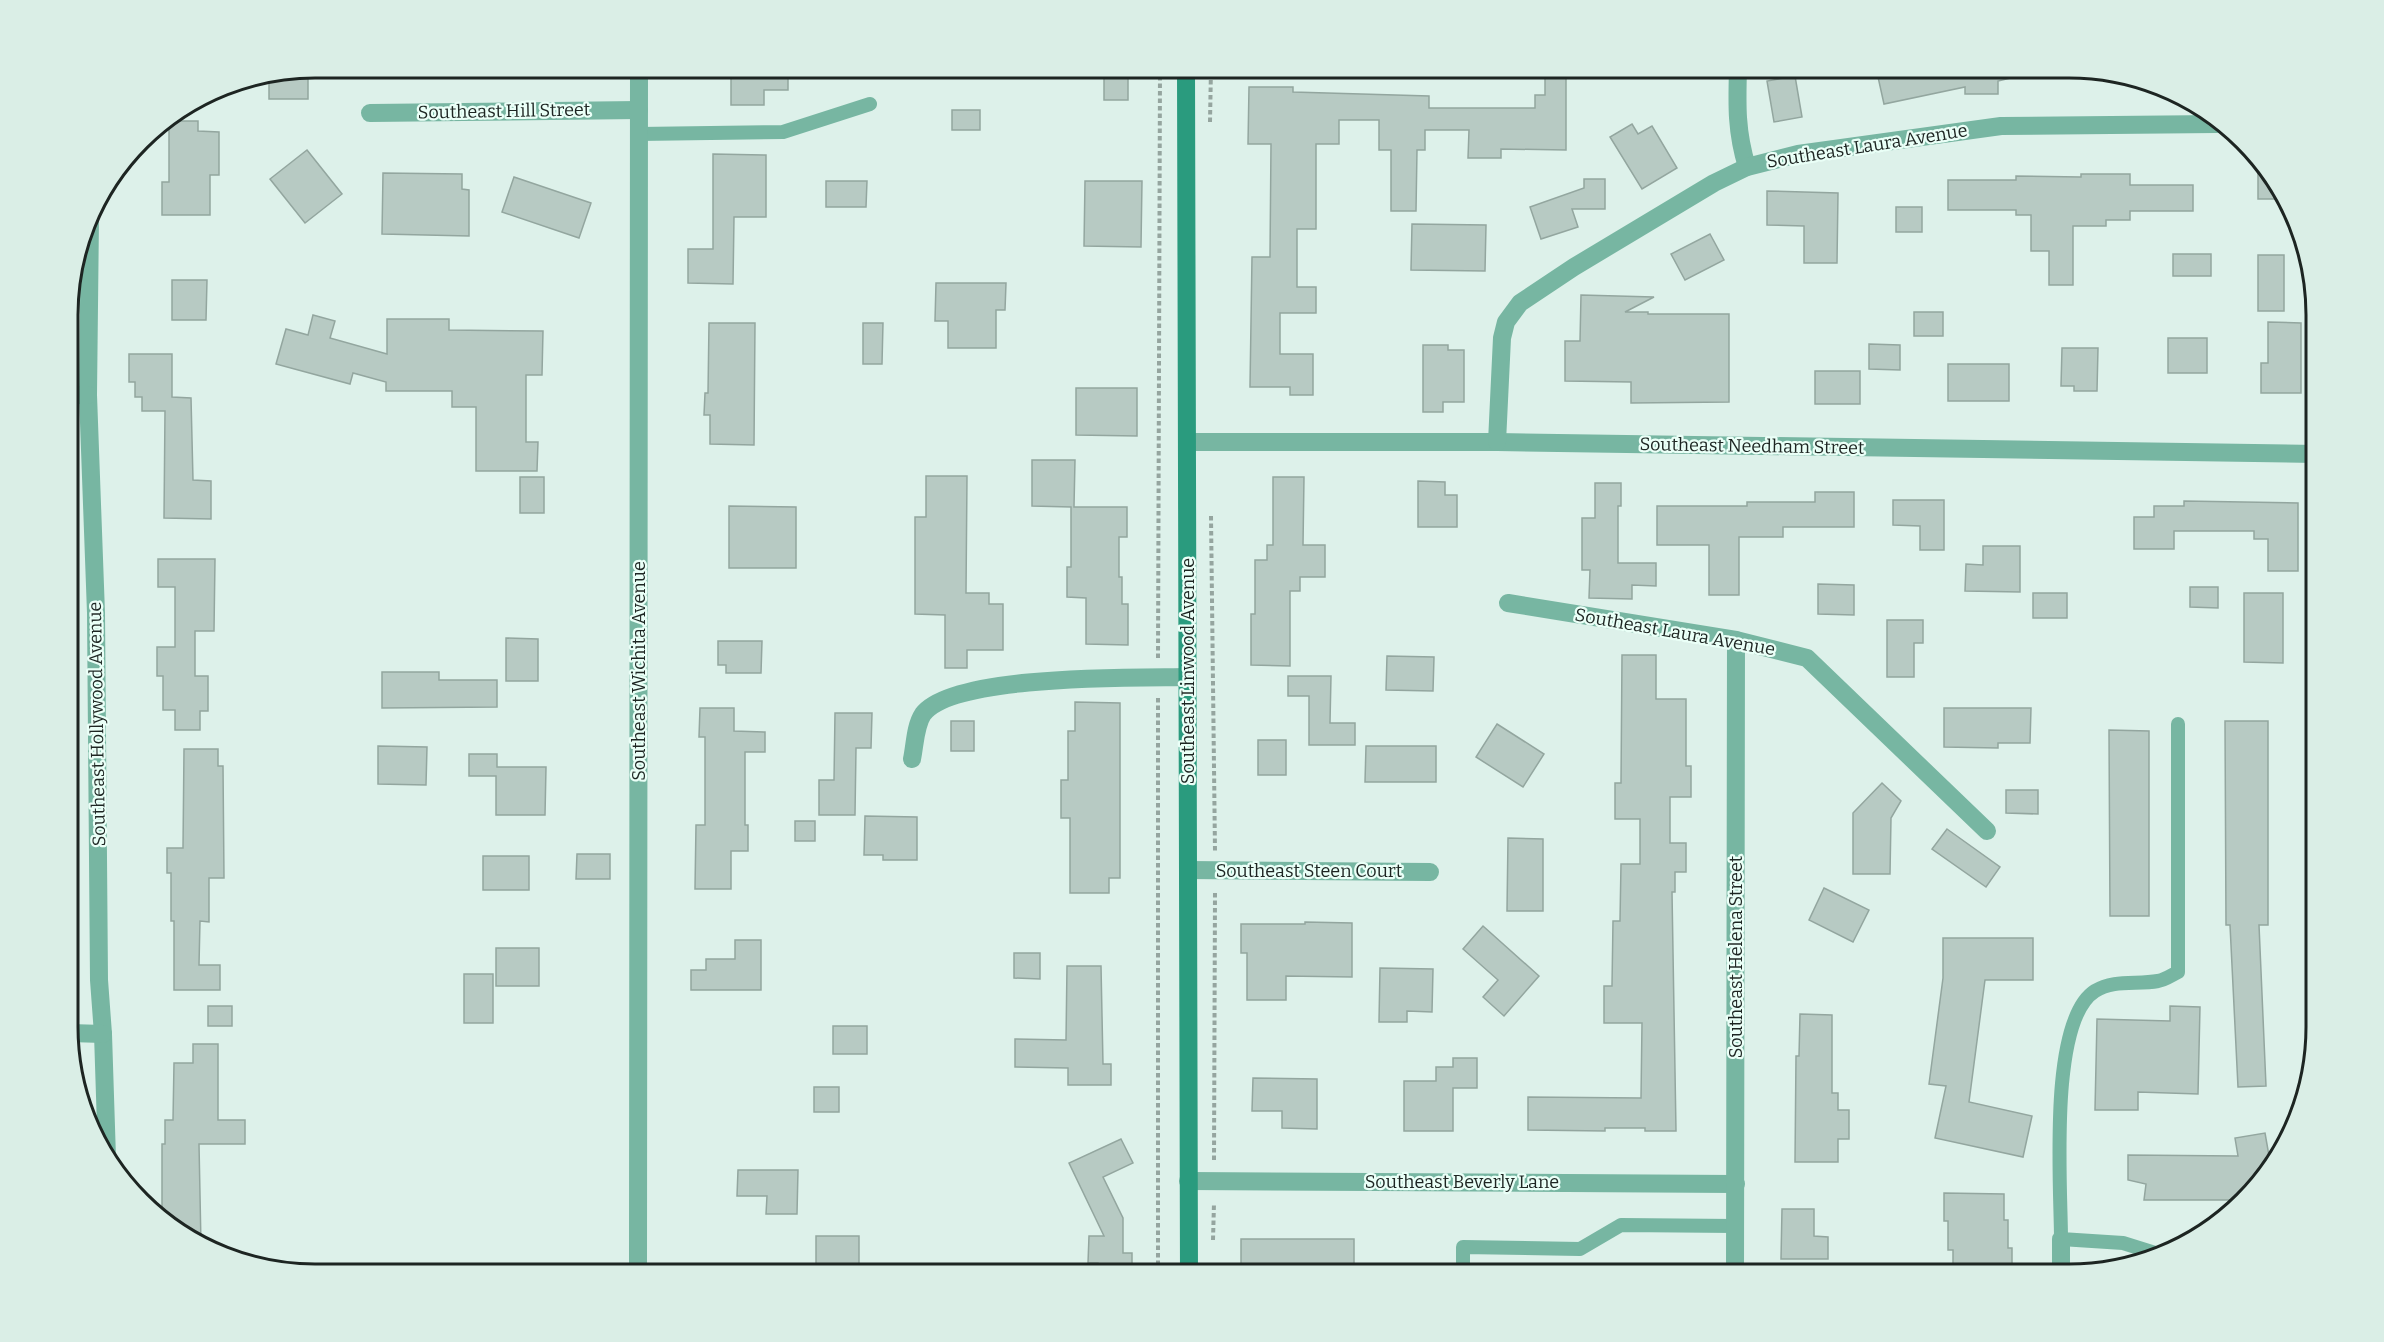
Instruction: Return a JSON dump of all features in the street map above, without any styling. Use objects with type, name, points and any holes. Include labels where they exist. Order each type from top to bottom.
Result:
[{"type":"main road","name":"Southeast Linwood Avenue","points":[[1186,78],[1189,1264]]},
{"type":"street","name":"Southeast Wichita Avenue","points":[[638,1264],[639,78]]},
{"type":"street","points":[[1738,78],[1736,117],[1739,141],[1747,167]]},
{"type":"street","name":"Southeast Hill Street","points":[[370,113],[639,110]]},
{"type":"street","name":"Southeast Laura Avenue","points":[[1497,442],[1502,338],[1506,322],[1520,303],[1584,261],[1694,195],[1747,167],[1798,154],[2001,126],[2209,124]]},
{"type":"street","name":"Southeast Hollywood Avenue","points":[[90,243],[88,395],[96,613],[99,980],[104,1034],[107,1139]]},
{"type":"street","points":[[78,395],[88,395]]},
{"type":"street","name":"Southeast Needham Street","points":[[1188,442],[1497,442],[2306,454]]},
{"type":"street","name":"Southeast Laura Avenue","points":[[1508,603],[1737,640],[1807,658],[1987,831]]},
{"type":"street","name":"Southeast Helena Street","points":[[1735,1264],[1737,640]]},
{"type":"street","points":[[912,759],[916,733],[923,715],[937,702],[957,695],[1030,683],[1188,677]]},
{"type":"street","name":"Southeast Steen Court","points":[[1188,870],[1430,872]]},
{"type":"street","points":[[78,1034],[104,1034]]},
{"type":"street","name":"Southeast Beverly Lane","points":[[1188,1181],[1736,1184]]},
{"type":"street","points":[[2061,1239],[2061,1264]]},
{"type":"lane","points":[[639,134],[783,132],[870,104]]},
{"type":"lane","points":[[2147,1250],[2123,1243],[2061,1239],[2060,1117],[2065,1048],[2079,1010],[2094,992],[2113,983],[2159,981],[2178,972],[2178,724]]},
{"type":"lane","points":[[1463,1264],[1463,1247],[1581,1248],[1621,1225],[1735,1226]]},
{"type":"path","points":[[1210,133],[1211,78]]},
{"type":"path","points":[[1211,509],[1215,870],[1213,1248]]},
{"type":"building","points":[[308,78],[308,99],[269,99],[269,83]]},
{"type":"building","points":[[731,78],[788,78],[788,90],[764,90],[764,105],[731,105]]},
{"type":"building","points":[[1104,78],[1128,78],[1128,100],[1104,100]]},
{"type":"building","points":[[1545,78],[1566,78],[1566,150],[1501,149],[1501,158],[1468,158],[1469,130],[1425,130],[1425,150],[1417,150],[1416,211],[1391,211],[1391,150],[1379,150],[1379,120],[1339,120],[1339,144],[1316,144],[1316,229],[1297,229],[1297,287],[1316,287],[1316,313],[1280,313],[1280,354],[1313,354],[1313,395],[1290,395],[1290,387],[1250,387],[1252,257],[1270,257],[1271,144],[1248,144],[1249,87],[1293,87],[1293,92],[1429,96],[1429,108],[1535,108],[1535,95],[1545,95]]},
{"type":"building","points":[[1795,78],[1802,117],[1774,122],[1767,81]]},
{"type":"building","points":[[1878,78],[2011,78],[1998,81],[1998,94],[1965,94],[1965,87],[1884,104]]},
{"type":"building","points":[[952,110],[980,110],[980,130],[952,130]]},
{"type":"building","points":[[179,121],[198,121],[198,131],[219,132],[219,175],[210,175],[210,215],[162,215],[162,182],[169,182],[169,129]]},
{"type":"building","points":[[1632,124],[1638,134],[1652,126],[1677,168],[1642,189],[1610,137]]},
{"type":"building","points":[[307,150],[342,194],[305,223],[270,179]]},
{"type":"building","points":[[713,154],[766,155],[766,217],[734,217],[733,284],[688,283],[688,249],[713,249]]},
{"type":"building","points":[[2258,172],[2275,199],[2258,199]]},
{"type":"building","points":[[383,173],[462,174],[462,189],[469,190],[469,236],[382,234]]},
{"type":"building","points":[[2081,174],[2130,174],[2130,185],[2193,185],[2193,211],[2130,211],[2130,220],[2106,220],[2106,226],[2073,226],[2073,285],[2049,285],[2049,251],[2031,251],[2031,215],[2016,215],[2016,210],[1948,210],[1948,180],[2016,180],[2016,176],[2081,177]]},
{"type":"building","points":[[514,177],[591,203],[579,238],[502,212]]},
{"type":"building","points":[[1584,179],[1605,179],[1605,209],[1572,209],[1578,227],[1541,239],[1530,207],[1584,188]]},
{"type":"building","points":[[826,181],[867,181],[866,207],[826,207]]},
{"type":"building","points":[[1085,181],[1142,181],[1141,247],[1084,246]]},
{"type":"building","points":[[1767,191],[1838,193],[1837,263],[1804,263],[1804,226],[1767,225]]},
{"type":"building","points":[[1896,207],[1922,207],[1922,232],[1896,232]]},
{"type":"building","points":[[1412,224],[1486,225],[1485,271],[1411,270]]},
{"type":"building","points":[[1710,234],[1724,260],[1685,280],[1671,254]]},
{"type":"building","points":[[2173,254],[2211,254],[2211,276],[2173,276]]},
{"type":"building","points":[[2258,255],[2284,255],[2284,311],[2258,311]]},
{"type":"building","points":[[172,280],[207,280],[206,320],[172,320]]},
{"type":"building","points":[[936,283],[1006,283],[1005,310],[996,310],[996,348],[948,348],[948,321],[935,321]]},
{"type":"building","points":[[1581,295],[1654,297],[1625,312],[1729,314],[1729,402],[1631,403],[1631,382],[1565,381],[1565,341],[1580,341]]},
{"type":"building","points":[[1914,312],[1943,312],[1943,336],[1914,336]]},
{"type":"building","points":[[313,315],[335,321],[330,338],[387,354],[387,319],[449,319],[449,330],[543,331],[542,375],[526,375],[526,442],[538,442],[537,471],[476,471],[476,407],[452,407],[452,391],[386,391],[386,382],[353,373],[350,384],[276,364],[286,329],[308,335]]},
{"type":"building","points":[[2268,322],[2301,323],[2301,393],[2261,393],[2261,363],[2268,363]]},
{"type":"building","points":[[709,323],[755,323],[754,445],[710,444],[710,415],[704,415],[705,393],[708,393]]},
{"type":"building","points":[[863,323],[883,323],[882,364],[863,364]]},
{"type":"building","points":[[2168,338],[2207,338],[2207,373],[2168,373]]},
{"type":"building","points":[[1869,344],[1900,345],[1900,370],[1869,369]]},
{"type":"building","points":[[1423,345],[1448,345],[1448,350],[1464,350],[1464,402],[1443,402],[1443,412],[1423,412]]},
{"type":"building","points":[[2062,348],[2098,348],[2097,391],[2074,391],[2074,386],[2061,386]]},
{"type":"building","points":[[129,354],[172,354],[172,397],[191,398],[193,480],[211,481],[211,519],[164,518],[165,411],[142,411],[142,397],[135,397],[135,382],[129,382]]},
{"type":"building","points":[[1948,364],[2009,364],[2009,401],[1948,401]]},
{"type":"building","points":[[1815,371],[1860,371],[1860,404],[1815,404]]},
{"type":"building","points":[[1076,388],[1137,388],[1137,436],[1076,435]]},
{"type":"building","points":[[1032,460],[1075,460],[1074,507],[1127,507],[1127,537],[1119,537],[1119,577],[1122,577],[1122,604],[1128,604],[1128,645],[1086,644],[1086,598],[1067,597],[1067,567],[1071,567],[1071,507],[1032,506]]},
{"type":"building","points":[[926,476],[967,476],[966,593],[989,593],[989,604],[1003,604],[1003,650],[967,650],[967,668],[945,668],[945,615],[915,614],[915,517],[926,517]]},
{"type":"building","points":[[520,477],[544,477],[544,513],[520,513]]},
{"type":"building","points":[[1273,477],[1304,477],[1303,545],[1325,545],[1325,577],[1300,577],[1300,591],[1290,591],[1290,666],[1251,665],[1251,614],[1255,614],[1255,560],[1267,560],[1267,545],[1273,545]]},
{"type":"building","points":[[1418,481],[1445,482],[1445,495],[1457,495],[1457,527],[1418,527]]},
{"type":"building","points":[[1595,483],[1621,483],[1621,506],[1618,506],[1618,563],[1656,563],[1656,586],[1632,585],[1632,599],[1589,598],[1590,570],[1582,570],[1582,518],[1595,518]]},
{"type":"building","points":[[1815,492],[1854,492],[1854,527],[1783,527],[1783,537],[1739,537],[1739,595],[1709,595],[1709,545],[1657,545],[1657,506],[1747,506],[1747,502],[1815,502]]},
{"type":"building","points":[[1893,500],[1944,500],[1944,550],[1920,550],[1920,526],[1893,525]]},
{"type":"building","points":[[2184,501],[2298,503],[2298,571],[2268,571],[2268,539],[2254,539],[2254,531],[2174,531],[2174,549],[2134,549],[2134,517],[2154,517],[2154,506],[2184,506]]},
{"type":"building","points":[[729,506],[796,507],[796,568],[729,568]]},
{"type":"building","points":[[1983,546],[2020,546],[2020,592],[1965,591],[1966,564],[1983,565]]},
{"type":"building","points":[[158,559],[215,559],[214,631],[195,631],[195,676],[208,676],[208,711],[200,711],[200,730],[175,730],[175,710],[163,710],[163,676],[157,676],[157,647],[175,647],[175,587],[158,587]]},
{"type":"building","points":[[1818,584],[1854,585],[1854,615],[1818,614]]},
{"type":"building","points":[[2190,587],[2218,587],[2218,608],[2190,607]]},
{"type":"building","points":[[2033,593],[2067,593],[2067,618],[2033,618]]},
{"type":"building","points":[[2244,593],[2283,593],[2283,663],[2244,662]]},
{"type":"building","points":[[1887,620],[1923,620],[1923,643],[1914,643],[1914,677],[1887,677]]},
{"type":"building","points":[[506,638],[538,639],[538,681],[506,681]]},
{"type":"building","points":[[718,641],[762,641],[761,673],[726,673],[726,665],[718,665]]},
{"type":"building","points":[[1622,655],[1656,655],[1656,699],[1686,699],[1686,766],[1691,766],[1691,797],[1670,797],[1670,843],[1686,843],[1686,872],[1675,872],[1675,892],[1672,892],[1676,1131],[1645,1131],[1645,1128],[1605,1128],[1605,1131],[1528,1130],[1528,1097],[1641,1098],[1642,1023],[1604,1023],[1604,986],[1612,986],[1613,921],[1620,921],[1621,864],[1640,864],[1640,819],[1615,819],[1615,783],[1621,783]]},
{"type":"building","points":[[1387,656],[1434,657],[1433,691],[1386,690]]},
{"type":"building","points":[[382,672],[439,672],[439,680],[497,680],[497,707],[382,708]]},
{"type":"building","points":[[1288,676],[1331,676],[1330,723],[1355,723],[1355,745],[1309,745],[1309,696],[1288,696]]},
{"type":"building","points":[[1075,702],[1120,703],[1120,878],[1109,878],[1109,893],[1070,893],[1070,818],[1061,818],[1061,780],[1068,780],[1068,731],[1075,731]]},
{"type":"building","points":[[700,708],[734,708],[734,731],[765,732],[765,752],[745,752],[745,825],[748,825],[748,851],[731,851],[731,889],[695,889],[696,825],[705,825],[705,737],[699,737]]},
{"type":"building","points":[[1944,708],[2031,708],[2030,743],[1998,743],[1998,748],[1944,747]]},
{"type":"building","points":[[835,713],[872,713],[871,748],[856,748],[855,815],[819,815],[819,780],[834,780]]},
{"type":"building","points":[[951,721],[974,721],[974,751],[951,751]]},
{"type":"building","points":[[2225,721],[2268,721],[2268,925],[2259,925],[2266,1086],[2238,1087],[2230,925],[2226,925]]},
{"type":"building","points":[[1497,724],[1544,754],[1523,787],[1476,757]]},
{"type":"building","points":[[2109,730],[2149,731],[2149,916],[2110,916]]},
{"type":"building","points":[[1258,740],[1286,740],[1286,775],[1258,775]]},
{"type":"building","points":[[378,746],[427,747],[426,785],[378,784]]},
{"type":"building","points":[[1366,746],[1436,746],[1436,782],[1365,782]]},
{"type":"building","points":[[184,749],[218,749],[218,766],[223,766],[224,878],[209,878],[209,922],[200,921],[199,965],[220,965],[220,990],[174,990],[174,921],[171,921],[171,873],[167,873],[167,848],[183,848]]},
{"type":"building","points":[[469,754],[497,754],[497,767],[546,767],[545,815],[496,815],[496,776],[469,776]]},
{"type":"building","points":[[1882,783],[1901,801],[1891,818],[1890,874],[1853,874],[1853,813]]},
{"type":"building","points":[[2006,790],[2038,790],[2038,814],[2006,813]]},
{"type":"building","points":[[865,816],[917,817],[917,860],[883,860],[883,855],[864,855]]},
{"type":"building","points":[[795,821],[815,821],[815,841],[795,841]]},
{"type":"building","points":[[1947,829],[2000,867],[1986,887],[1932,849]]},
{"type":"building","points":[[1508,838],[1543,839],[1543,911],[1507,911]]},
{"type":"building","points":[[577,854],[610,854],[610,879],[576,879]]},
{"type":"building","points":[[483,856],[529,856],[529,890],[483,890]]},
{"type":"building","points":[[1824,888],[1869,910],[1853,942],[1809,920]]},
{"type":"building","points":[[1305,922],[1352,923],[1352,977],[1286,976],[1286,1000],[1247,1000],[1247,953],[1241,953],[1241,924],[1305,924]]},
{"type":"building","points":[[1483,926],[1539,976],[1504,1016],[1483,997],[1498,980],[1463,949]]},
{"type":"building","points":[[1943,938],[2033,938],[2033,980],[1985,980],[1969,1102],[2032,1116],[2023,1157],[1935,1138],[1946,1086],[1929,1084],[1943,978]]},
{"type":"building","points":[[735,940],[761,940],[761,990],[691,990],[691,970],[706,970],[706,959],[735,959]]},
{"type":"building","points":[[496,948],[539,948],[539,986],[496,986]]},
{"type":"building","points":[[1014,953],[1040,953],[1040,979],[1014,978]]},
{"type":"building","points":[[1067,966],[1101,966],[1103,1064],[1111,1064],[1111,1085],[1068,1085],[1068,1068],[1015,1067],[1015,1039],[1066,1040]]},
{"type":"building","points":[[1380,968],[1433,969],[1432,1012],[1407,1011],[1407,1022],[1379,1022]]},
{"type":"building","points":[[464,974],[493,974],[493,1023],[464,1023]]},
{"type":"building","points":[[208,1006],[232,1006],[232,1026],[208,1026]]},
{"type":"building","points":[[2170,1006],[2200,1007],[2198,1094],[2138,1092],[2138,1110],[2095,1110],[2097,1019],[2170,1021]]},
{"type":"building","points":[[1800,1014],[1832,1015],[1832,1093],[1838,1093],[1838,1110],[1849,1110],[1849,1139],[1838,1139],[1838,1162],[1795,1162],[1796,1056],[1799,1056]]},
{"type":"building","points":[[833,1026],[867,1026],[867,1054],[833,1054]]},
{"type":"building","points":[[193,1044],[218,1044],[218,1120],[245,1120],[245,1144],[199,1144],[201,1234],[162,1208],[162,1144],[165,1144],[165,1120],[173,1120],[174,1063],[193,1063]]},
{"type":"building","points":[[1453,1058],[1477,1058],[1477,1088],[1453,1088],[1453,1131],[1404,1131],[1404,1081],[1436,1081],[1436,1067],[1453,1067]]},
{"type":"building","points":[[1253,1078],[1317,1079],[1317,1129],[1282,1128],[1282,1111],[1252,1111]]},
{"type":"building","points":[[814,1087],[839,1087],[839,1112],[814,1112]]},
{"type":"building","points":[[2265,1133],[2269,1154],[2231,1200],[2144,1200],[2146,1184],[2128,1180],[2128,1155],[2238,1156],[2235,1138]]},
{"type":"building","points":[[1121,1139],[1133,1163],[1103,1177],[1123,1218],[1123,1253],[1132,1253],[1132,1264],[1088,1263],[1089,1236],[1104,1236],[1069,1163]]},
{"type":"building","points":[[738,1170],[798,1170],[797,1214],[766,1214],[767,1196],[737,1196]]},
{"type":"building","points":[[1944,1193],[2004,1194],[2004,1220],[2008,1220],[2008,1248],[2012,1248],[2012,1264],[1953,1264],[1953,1250],[1948,1250],[1948,1221],[1944,1221]]},
{"type":"building","points":[[1782,1209],[1814,1209],[1814,1236],[1828,1237],[1828,1259],[1781,1259]]},
{"type":"building","points":[[816,1236],[859,1236],[859,1264],[816,1264]]},
{"type":"building","points":[[1241,1239],[1354,1239],[1354,1264],[1241,1264]]}]
